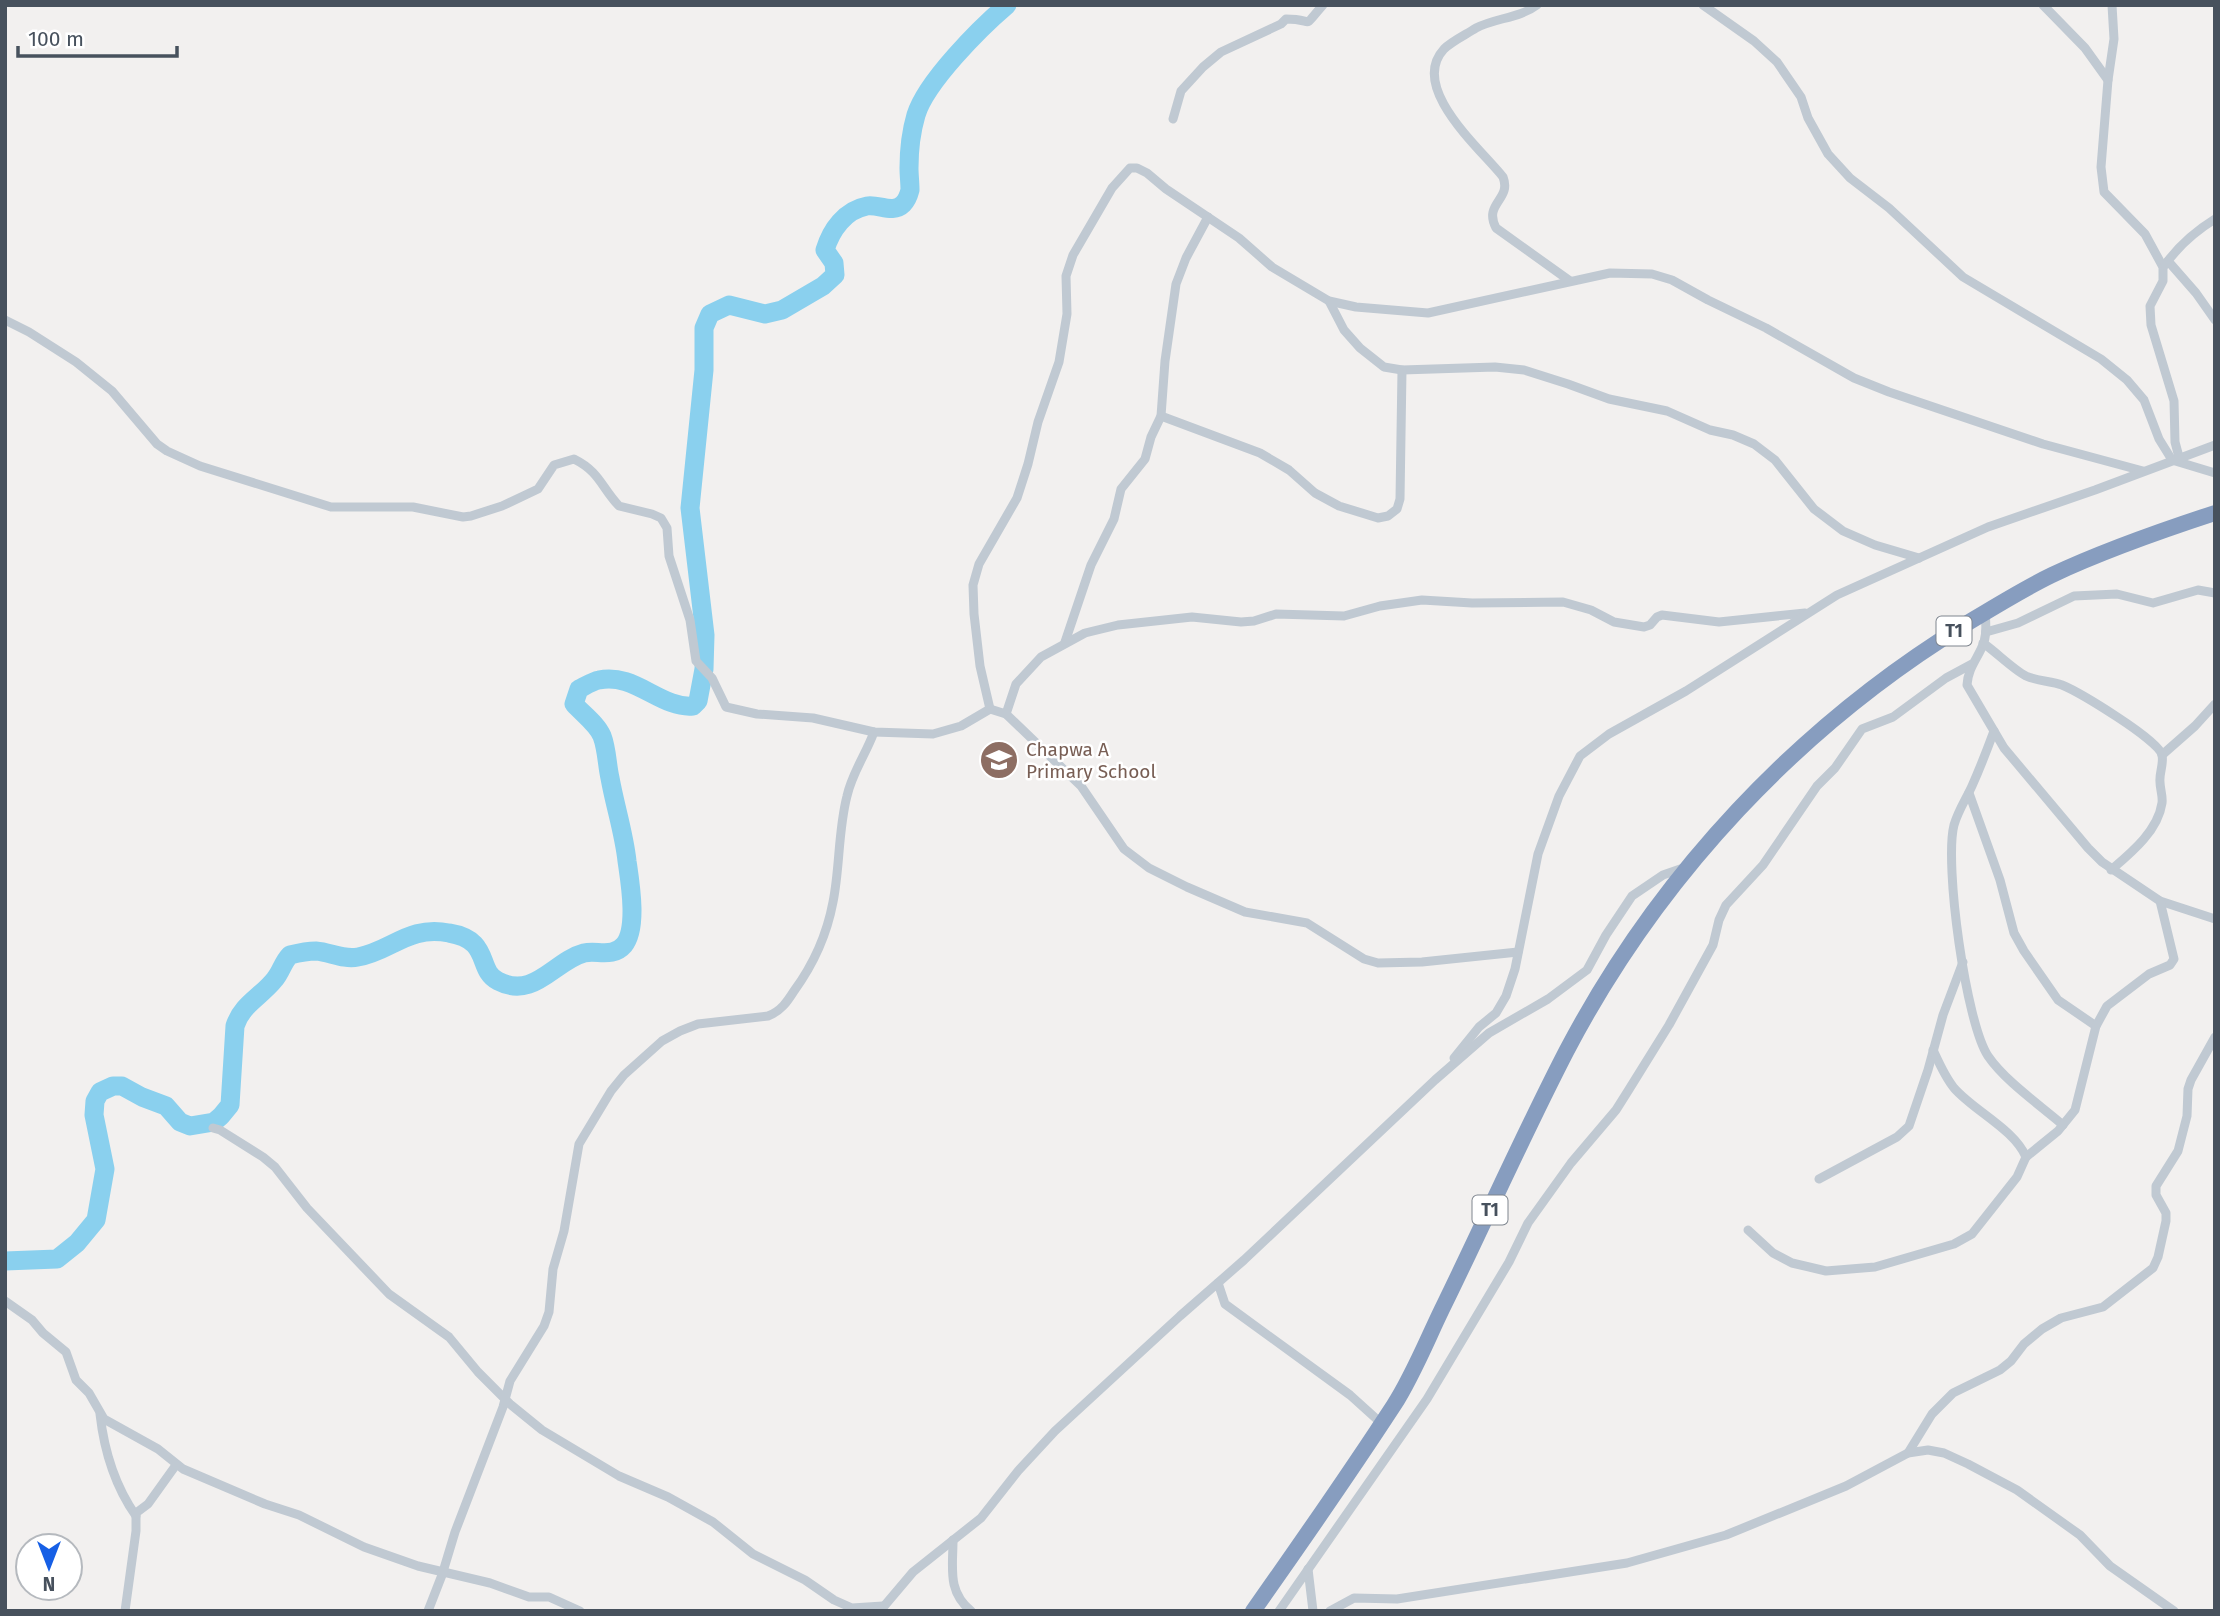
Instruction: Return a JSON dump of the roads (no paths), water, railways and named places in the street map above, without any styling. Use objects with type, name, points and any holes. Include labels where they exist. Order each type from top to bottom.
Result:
[{"type":"highway","name":"T1","points":[[1253,1611],[1396,1403],[1567,1051],[1602,987],[1637,932],[1733,813],[1809,740],[1876,684],[1985,612],[2049,576],[2215,513]]},
{"type":"street","points":[[1173,119],[1181,92],[1203,67],[1221,52],[1281,24],[1286,19],[1307,24],[1323,5]]},
{"type":"street","points":[[1537,5],[1530,11],[1478,27],[1444,49],[1436,67],[1437,85],[1456,125],[1503,177],[1505,192],[1492,210],[1496,228],[1570,281]]},
{"type":"street","points":[[1703,5],[1754,41],[1777,62],[1801,97],[1808,118],[1828,154],[1850,177],[1889,208],[1963,277],[2101,359],[2127,380],[2144,400],[2159,439],[2175,458],[2215,473]]},
{"type":"street","points":[[1712,12],[1721,5]]},
{"type":"street","points":[[2043,5],[2085,48],[2108,80]]},
{"type":"street","points":[[2112,5],[2115,39],[2108,80],[2101,167],[2105,192],[2145,234],[2166,264],[2196,293],[2215,320]]},
{"type":"street","points":[[990,709],[975,634],[973,585],[979,564],[1017,498],[1038,422],[1059,362],[1067,314],[1066,276],[1073,255],[1112,188],[1130,168],[1147,173],[1239,238],[1272,267],[1329,301],[1356,307],[1427,313],[1610,273],[1652,274],[1672,280],[1775,333],[1854,378],[2043,444],[2143,471]]},
{"type":"street","points":[[1065,642],[1091,565],[1114,519],[1121,489],[1145,459],[1150,436],[1161,416],[1164,361],[1176,284],[1185,258],[1208,218]]},
{"type":"street","points":[[2175,458],[2174,401],[2151,324],[2150,306],[2163,281],[2166,264],[2193,232],[2215,219]]},
{"type":"street","points":[[1329,301],[1344,330],[1384,368],[1402,370],[1495,367],[1524,370],[1609,399],[1667,411],[1710,430],[1733,435],[1754,444],[1775,460],[1814,509],[1843,531],[1875,545],[1919,558]]},
{"type":"street","points":[[5,320],[76,362],[113,391],[148,436],[167,451],[200,466],[331,507],[413,508],[471,516],[502,506],[538,489],[554,465],[574,459],[586,465],[599,477],[619,506],[661,518],[667,528],[669,556],[690,620],[696,661],[712,678],[726,707],[757,714],[813,718],[874,732],[943,732],[961,726],[990,709]]},
{"type":"street","points":[[1161,416],[1260,453],[1289,470],[1315,493],[1339,506],[1378,518],[1388,516],[1396,509],[1400,499],[1402,370]]},
{"type":"street","points":[[1440,1075],[1479,1027],[1496,1013],[1506,996],[1538,854],[1559,796],[1580,755],[1609,734],[1686,691],[1837,596],[1988,527],[2215,445]]},
{"type":"street","points":[[1986,632],[2018,623],[2074,596],[2117,594],[2153,603],[2198,590],[2215,593]]},
{"type":"street","points":[[1006,715],[1016,684],[1041,657],[1085,633],[1118,625],[1192,617],[1241,622],[1276,614],[1344,616],[1380,606],[1422,600],[1472,603],[1563,602],[1591,610],[1614,622],[1644,627],[1654,623],[1657,617],[1662,615],[1719,622],[1752,616],[1810,612]]},
{"type":"street","points":[[1985,612],[1986,632],[1972,664],[1967,685],[2018,766],[2088,848],[2111,870],[2160,901],[2215,919]]},
{"type":"street","points":[[1983,643],[2027,676],[2061,685],[2096,703],[2152,742],[2162,755],[2160,809],[2145,836],[2131,853],[2111,870]]},
{"type":"street","points":[[1279,1611],[1427,1399],[1509,1262],[1528,1223],[1563,1173],[1616,1110],[1669,1025],[1713,945],[1726,905],[1763,865],[1817,786],[1835,768],[1862,729],[1892,717],[1946,678],[1972,664]]},
{"type":"street","points":[[2162,755],[2182,739],[2215,704]]},
{"type":"street","points":[[990,709],[1006,715],[1081,786],[1125,849],[1149,868],[1187,887],[1245,912],[1307,923],[1364,959],[1378,962],[1422,962],[1518,952]]},
{"type":"street","points":[[1994,731],[1954,827],[1951,847],[1952,877],[1963,960],[1973,1017],[1986,1053],[1995,1066],[2063,1125]]},
{"type":"street","points":[[428,1611],[510,1381],[550,1312],[553,1269],[564,1231],[579,1144],[611,1091],[625,1074],[662,1041],[698,1024],[768,1016],[782,1009],[806,975],[818,950],[833,903],[839,834],[850,782],[874,732]]},
{"type":"street","points":[[1969,793],[2003,887],[2014,933],[2058,1000],[2096,1026]]},
{"type":"street","points":[[213,1128],[275,1167],[307,1208],[388,1294],[449,1337],[470,1365],[542,1430],[619,1476],[668,1497],[713,1522],[753,1553],[806,1580],[834,1600],[852,1608],[881,1608],[912,1572],[981,1518],[1018,1471],[1055,1431],[1364,1149],[1440,1075],[1489,1033],[1548,999],[1587,970],[1632,896],[1662,875],[1691,865]]},
{"type":"street","points":[[1748,1230],[1773,1253],[1792,1263],[1826,1271],[1875,1268],[1954,1244],[1972,1234],[2017,1177],[2026,1157],[2041,1147],[2075,1110],[2101,1015],[2112,1001],[2149,974],[2169,965],[2174,959],[2160,901]]},
{"type":"street","points":[[1819,1180],[1904,1132],[1913,1115],[1943,1015],[1963,960]]},
{"type":"street","points":[[1908,1453],[1932,1414],[1953,1393],[2000,1370],[2042,1329],[2061,1318],[2103,1307],[2153,1268],[2166,1221],[2166,1213],[2156,1195],[2156,1186],[2178,1151],[2187,1116],[2188,1089],[2215,1037]]},
{"type":"street","points":[[1933,1050],[1955,1089],[2016,1141],[2026,1157]]},
{"type":"street","points":[[1217,1283],[1225,1304],[1350,1395],[1381,1423]]},
{"type":"street","points":[[5,1301],[32,1320],[43,1334],[61,1346],[66,1353],[76,1380],[89,1393],[100,1413],[106,1451],[118,1484],[136,1516]]},
{"type":"street","points":[[100,1413],[195,1476],[299,1515],[364,1547],[418,1566],[490,1583],[529,1597],[549,1597],[580,1611]]},
{"type":"street","points":[[1330,1611],[1354,1598],[1397,1599],[1627,1563],[1726,1535],[1864,1478],[1908,1453],[1928,1450],[1944,1453],[1998,1478],[2061,1520],[2110,1566],[2174,1611]]},
{"type":"street","points":[[125,1611],[136,1513],[148,1504],[176,1465]]},
{"type":"street","points":[[953,1540],[954,1588],[962,1604],[971,1611]]},
{"type":"street","points":[[1308,1569],[1313,1611]]},
{"type":"waterway","points":[[5,1261],[57,1259],[77,1243],[96,1220],[105,1169],[94,1115],[95,1101],[100,1092],[113,1086],[122,1086],[166,1106],[180,1122],[190,1126],[214,1122],[221,1116],[230,1105],[235,1026],[238,1018],[275,979],[290,955],[316,951],[358,957],[411,935],[435,931],[463,937],[472,942],[478,948],[491,976],[511,986],[522,986],[533,983],[573,957],[589,952],[615,951],[624,945],[631,928],[631,892],[624,840],[605,746],[597,727],[574,704],[579,689],[597,681],[612,679],[624,681],[681,705],[693,706],[698,701],[704,669],[705,635],[690,508],[704,370],[704,328],[710,314],[729,305],[765,314],[782,310],[823,286],[835,275],[834,263],[825,250],[840,222],[859,208],[872,206],[890,209],[903,204],[910,190],[911,141],[916,115],[922,102],[955,56],[1007,5]]},
{"type":"place","name":"Chapwa A Primary School","points":[[999,760]]}]
